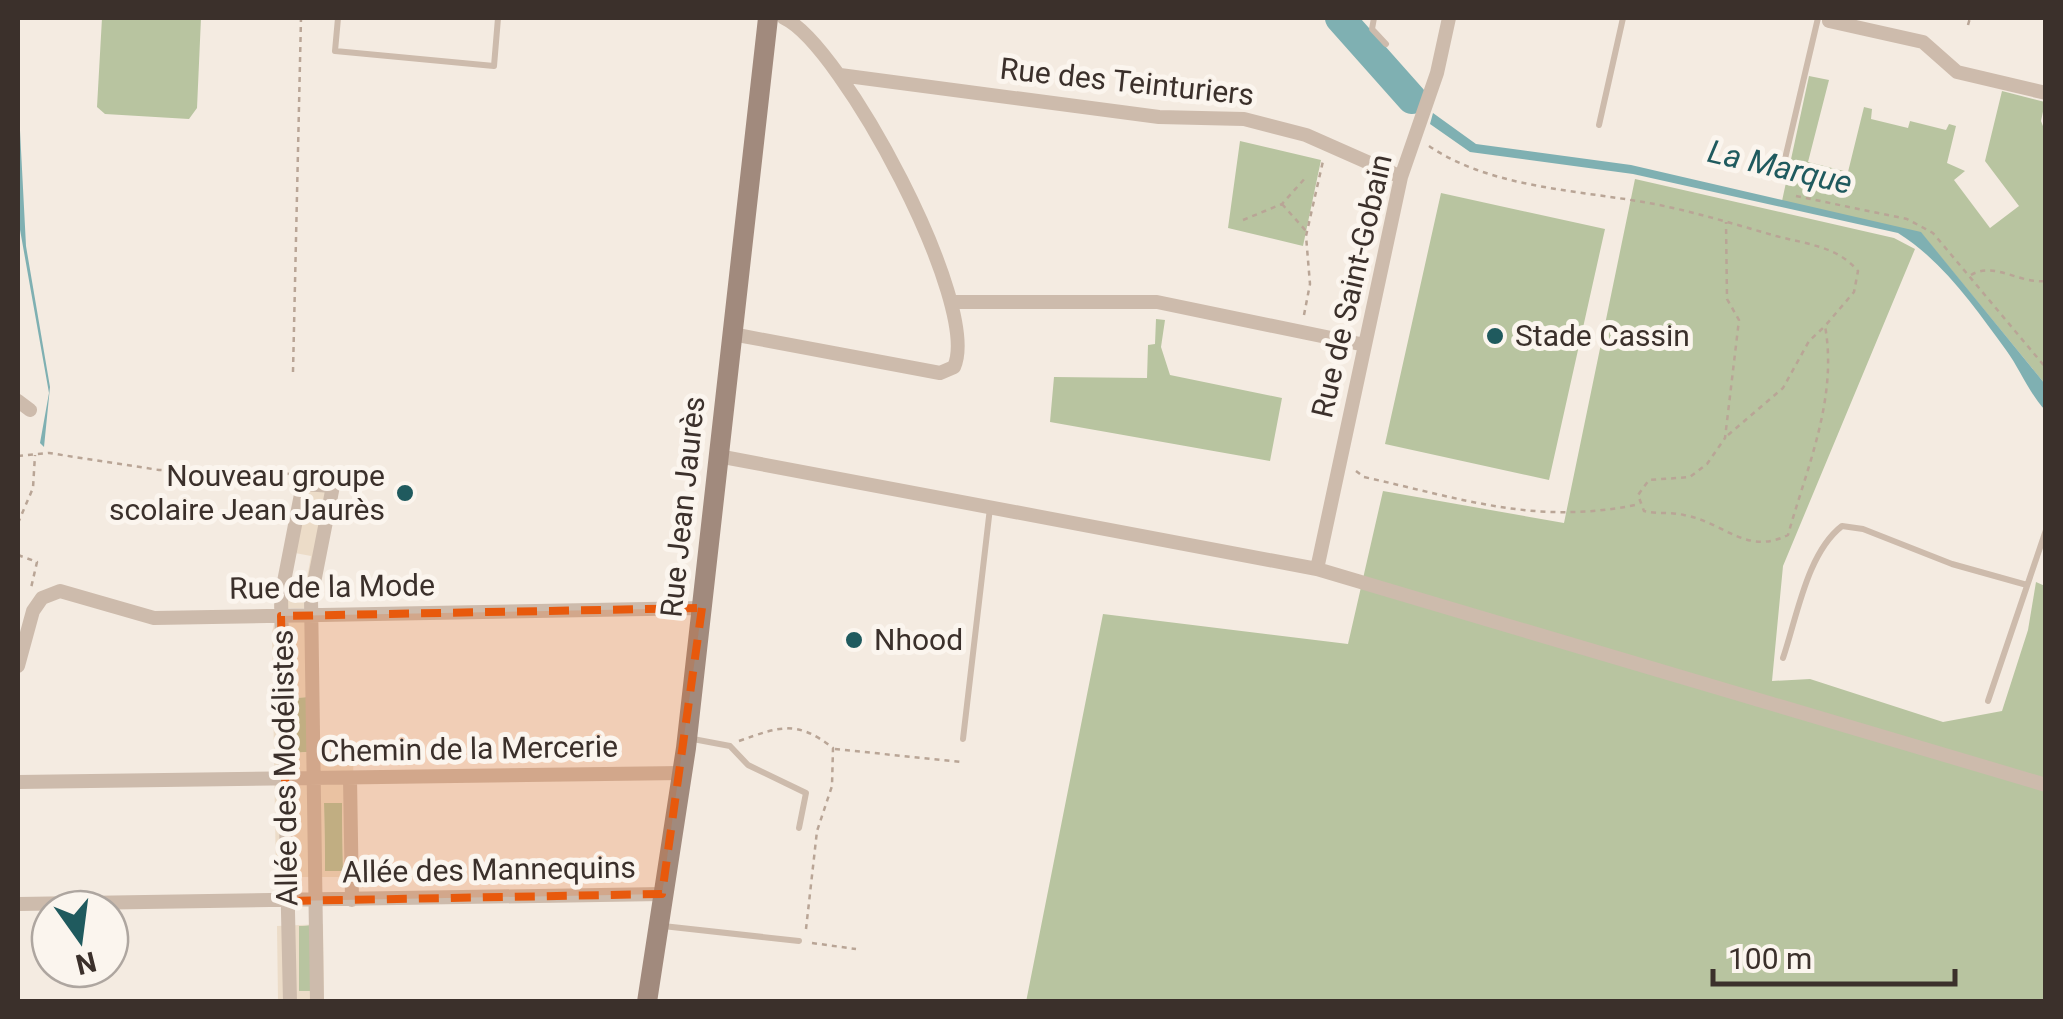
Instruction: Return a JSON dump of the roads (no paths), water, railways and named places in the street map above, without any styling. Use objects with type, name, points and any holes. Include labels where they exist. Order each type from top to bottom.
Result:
[{"type":"main road","name":"Rue Jean Jaurès","points":[[647,1002],[687,737],[768,18]]},
{"type":"street","points":[[732,334],[940,373],[950,371],[958,354],[950,302],[922,222],[840,75],[802,30],[784,18]]},
{"type":"street","name":"Rue de Saint-Gobain","points":[[1317,569],[1400,177],[1437,72],[1449,18]]},
{"type":"street","points":[[1823,20],[1923,42],[1958,72],[2046,93]]},
{"type":"street","name":"Rue des Teinturiers","points":[[840,75],[1160,117],[1244,119],[1326,146],[1400,177]]},
{"type":"street","points":[[950,302],[1157,302],[1365,345]]},
{"type":"street","points":[[718,456],[1317,569],[2046,784]]},
{"type":"street","name":"Allée des Modélistes","points":[[290,1002],[280,597],[303,484],[333,486],[310,615],[317,1002]]},
{"type":"street","name":"Rue de la Mode","points":[[18,666],[33,610],[42,598],[60,591],[154,618],[702,608]]},
{"type":"street","name":"Chemin de la Mercerie","points":[[18,782],[682,773]]},
{"type":"street","points":[[350,778],[352,900]]},
{"type":"street","name":"Allée des Mannequins","points":[[18,904],[662,894]]},
{"type":"lane","points":[[338,18],[335,51],[494,66],[498,18]]},
{"type":"lane","points":[[1374,18],[1372,29],[1386,44]]},
{"type":"lane","points":[[1600,125],[1623,18]]},
{"type":"lane","points":[[1784,164],[1823,20]]},
{"type":"lane","points":[[963,739],[990,508]]},
{"type":"lane","points":[[1784,658],[1816,562],[1828,537],[1842,526],[1863,529],[1952,564],[2026,584]]},
{"type":"lane","points":[[1988,701],[2046,530]]},
{"type":"lane","points":[[687,737],[730,746],[748,766],[806,793],[799,828]]},
{"type":"lane","points":[[657,925],[799,941]]},
{"type":"water","points":[[18,92],[26,246],[50,387],[44,447],[40,443],[49,393],[19,224]]},
{"type":"water","points":[[1433,113],[1476,144],[1631,165],[1921,232],[2045,384],[2045,410],[1957,286],[1898,233],[1633,174],[1470,152],[1430,124]]},
{"type":"waterway","name":"La Marque","points":[[1340,18],[1412,99]]},
{"type":"place","name":"Stade Cassin","points":[[1495,336]]},
{"type":"place","name":"Nouveau groupe scolaire Jean Jaurès","points":[[405,493]]},
{"type":"place","name":"Nhood","points":[[854,640]]}]
